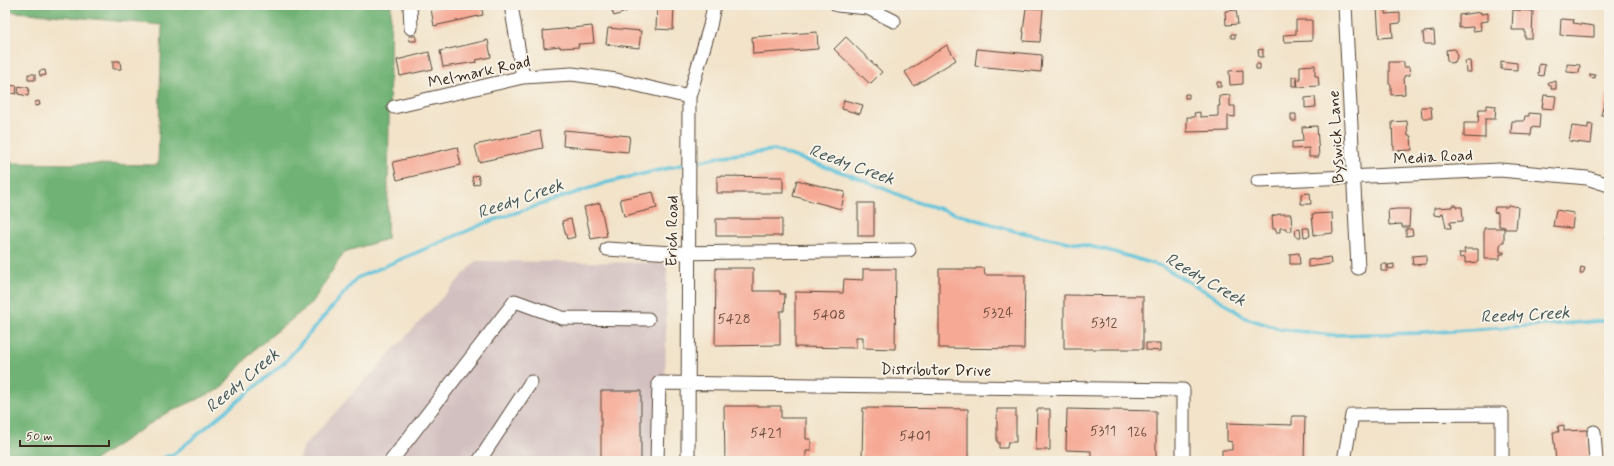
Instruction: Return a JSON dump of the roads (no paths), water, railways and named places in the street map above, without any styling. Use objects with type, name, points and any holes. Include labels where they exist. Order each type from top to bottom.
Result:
[{"type":"street","points":[[410,5],[411,28]]},
{"type":"street","points":[[511,5],[523,77]]},
{"type":"street","name":"Erich Road","points":[[688,461],[690,97],[710,26],[714,5]]},
{"type":"street","points":[[838,5],[868,8],[894,21]]},
{"type":"street","name":"Byswick Lane","points":[[1345,5],[1355,177],[1358,268]]},
{"type":"street","name":"Melmark Road","points":[[394,107],[523,77],[572,74],[616,80],[690,97]]},
{"type":"street","name":"Media Road","points":[[1258,182],[1500,170],[1587,178],[1609,185]]},
{"type":"street","points":[[607,249],[688,252],[909,250]]},
{"type":"street","points":[[391,461],[515,301],[562,318],[648,320]]},
{"type":"street","points":[[478,461],[531,382]]},
{"type":"street","name":"Distributor Drive","points":[[657,461],[660,383],[688,383],[1183,390],[1183,461]]},
{"type":"street","points":[[1344,461],[1352,415],[1502,414],[1502,461]]},
{"type":"street","points":[[1594,432],[1596,461]]},
{"type":"waterway","name":"Reedy Creek","points":[[692,163],[723,156],[774,150],[859,178],[913,201],[1015,231],[1107,250],[1161,266],[1217,298],[1246,318],[1280,329],[1331,335],[1422,333],[1602,321],[1609,322]]},
{"type":"waterway","name":"Reedy Creek","points":[[156,461],[174,454],[285,362],[357,278],[488,222],[605,183],[685,164]]}]
